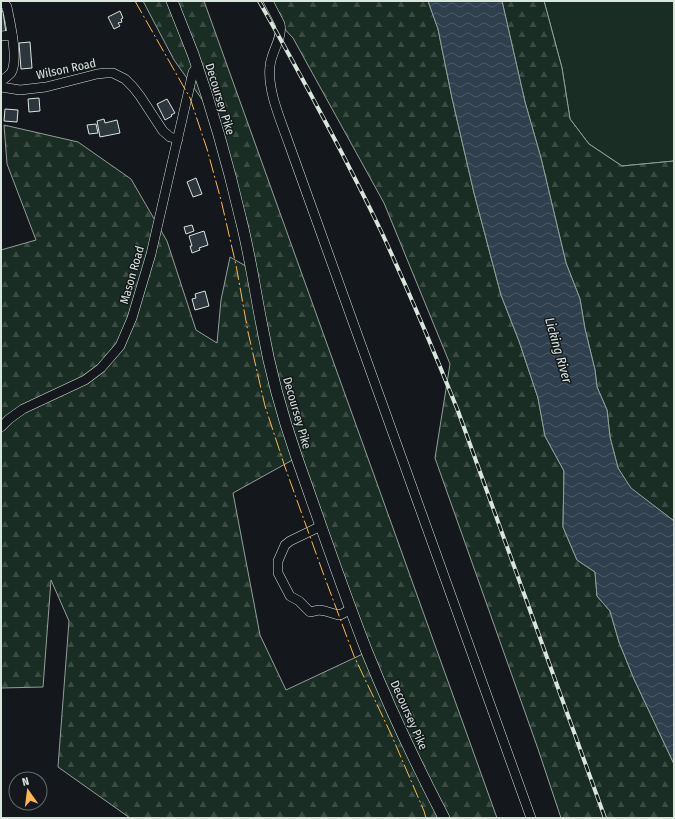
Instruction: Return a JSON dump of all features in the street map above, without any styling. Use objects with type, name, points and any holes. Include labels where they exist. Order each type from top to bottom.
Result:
[{"type":"main road","name":"Decoursey Pike","points":[[172,1],[197,67],[231,180],[241,221],[272,373],[297,458],[367,652],[393,714],[444,818]]},
{"type":"street","points":[[1,1],[7,7],[14,52],[11,73],[1,81]]},
{"type":"street","points":[[268,1],[281,28],[270,66],[269,76],[273,96],[531,818]]},
{"type":"street","points":[[1,36],[12,35]]},
{"type":"street","name":"Mason Road","points":[[1,427],[23,409],[84,380],[101,368],[120,346],[132,318],[151,254],[193,72],[197,67]]},
{"type":"street","name":"Wilson Road","points":[[1,87],[20,90],[46,87],[97,74],[113,73],[125,79],[133,87],[163,131],[170,137],[178,140]]},
{"type":"street","points":[[321,526],[290,541],[285,545],[278,561],[278,572],[290,596],[310,612],[318,610],[340,615],[351,610]]},
{"type":"green space","points":[[143,1],[204,1],[497,818],[130,818],[58,767],[69,621],[51,580],[43,687],[1,688],[1,250],[36,240],[7,164],[4,125],[78,142],[131,179],[167,241],[196,330],[217,343],[221,300],[230,257],[251,269],[211,112],[174,60]],"holes":[[[296,458],[367,652],[286,690],[260,635],[233,493]]]},
{"type":"green space","points":[[268,1],[428,1],[438,29],[474,193],[501,295],[519,341],[538,398],[545,436],[564,471],[563,527],[577,560],[595,572],[597,596],[610,611],[619,642],[634,679],[674,764],[674,818],[561,818],[435,458],[450,364],[384,203],[293,38],[280,24]]},
{"type":"green space","points":[[502,1],[544,1],[562,68],[570,119],[589,144],[622,166],[674,161],[674,521],[630,488],[618,468],[610,437],[607,410],[597,387],[595,370],[585,329],[580,299],[566,263],[541,158],[525,102]]},
{"type":"green space","points":[[544,1],[674,1],[674,161],[622,166],[589,144],[570,119],[562,68]]},
{"type":"water","name":"Licking River","points":[[428,1],[502,1],[525,102],[541,158],[566,263],[580,299],[585,329],[595,370],[597,387],[607,410],[610,437],[618,468],[631,488],[674,521],[674,764],[634,679],[619,642],[610,611],[597,596],[595,572],[577,560],[563,527],[564,471],[545,436],[538,398],[519,341],[501,295],[474,193],[438,29]]},
{"type":"building","points":[[3,11],[6,33],[1,33],[1,12]]},
{"type":"building","points":[[120,11],[123,18],[121,19],[122,22],[118,23],[120,26],[114,29],[108,17]]},
{"type":"building","points":[[30,42],[32,68],[21,69],[19,43]]},
{"type":"building","points":[[39,98],[40,111],[29,112],[28,99]]},
{"type":"building","points":[[167,99],[175,113],[165,120],[157,104]]},
{"type":"building","points":[[5,109],[18,110],[17,122],[4,121]]},
{"type":"building","points":[[104,119],[105,123],[117,120],[120,133],[100,137],[97,121]]},
{"type":"building","points":[[96,124],[98,133],[89,134],[87,125]]},
{"type":"building","points":[[196,178],[202,194],[193,197],[187,182]]},
{"type":"building","points":[[192,225],[194,231],[186,234],[184,227]]},
{"type":"building","points":[[204,231],[208,245],[199,248],[200,250],[192,253],[190,246],[192,246],[189,236]]},
{"type":"building","points":[[205,291],[209,306],[195,310],[192,299],[196,298],[195,294]]},
{"type":"railway","points":[[259,1],[353,174],[402,277],[458,411],[605,818]]},
{"type":"power","points":[[135,1],[190,98],[207,149],[221,200],[265,406],[285,467],[354,656],[391,734],[426,818]]}]
